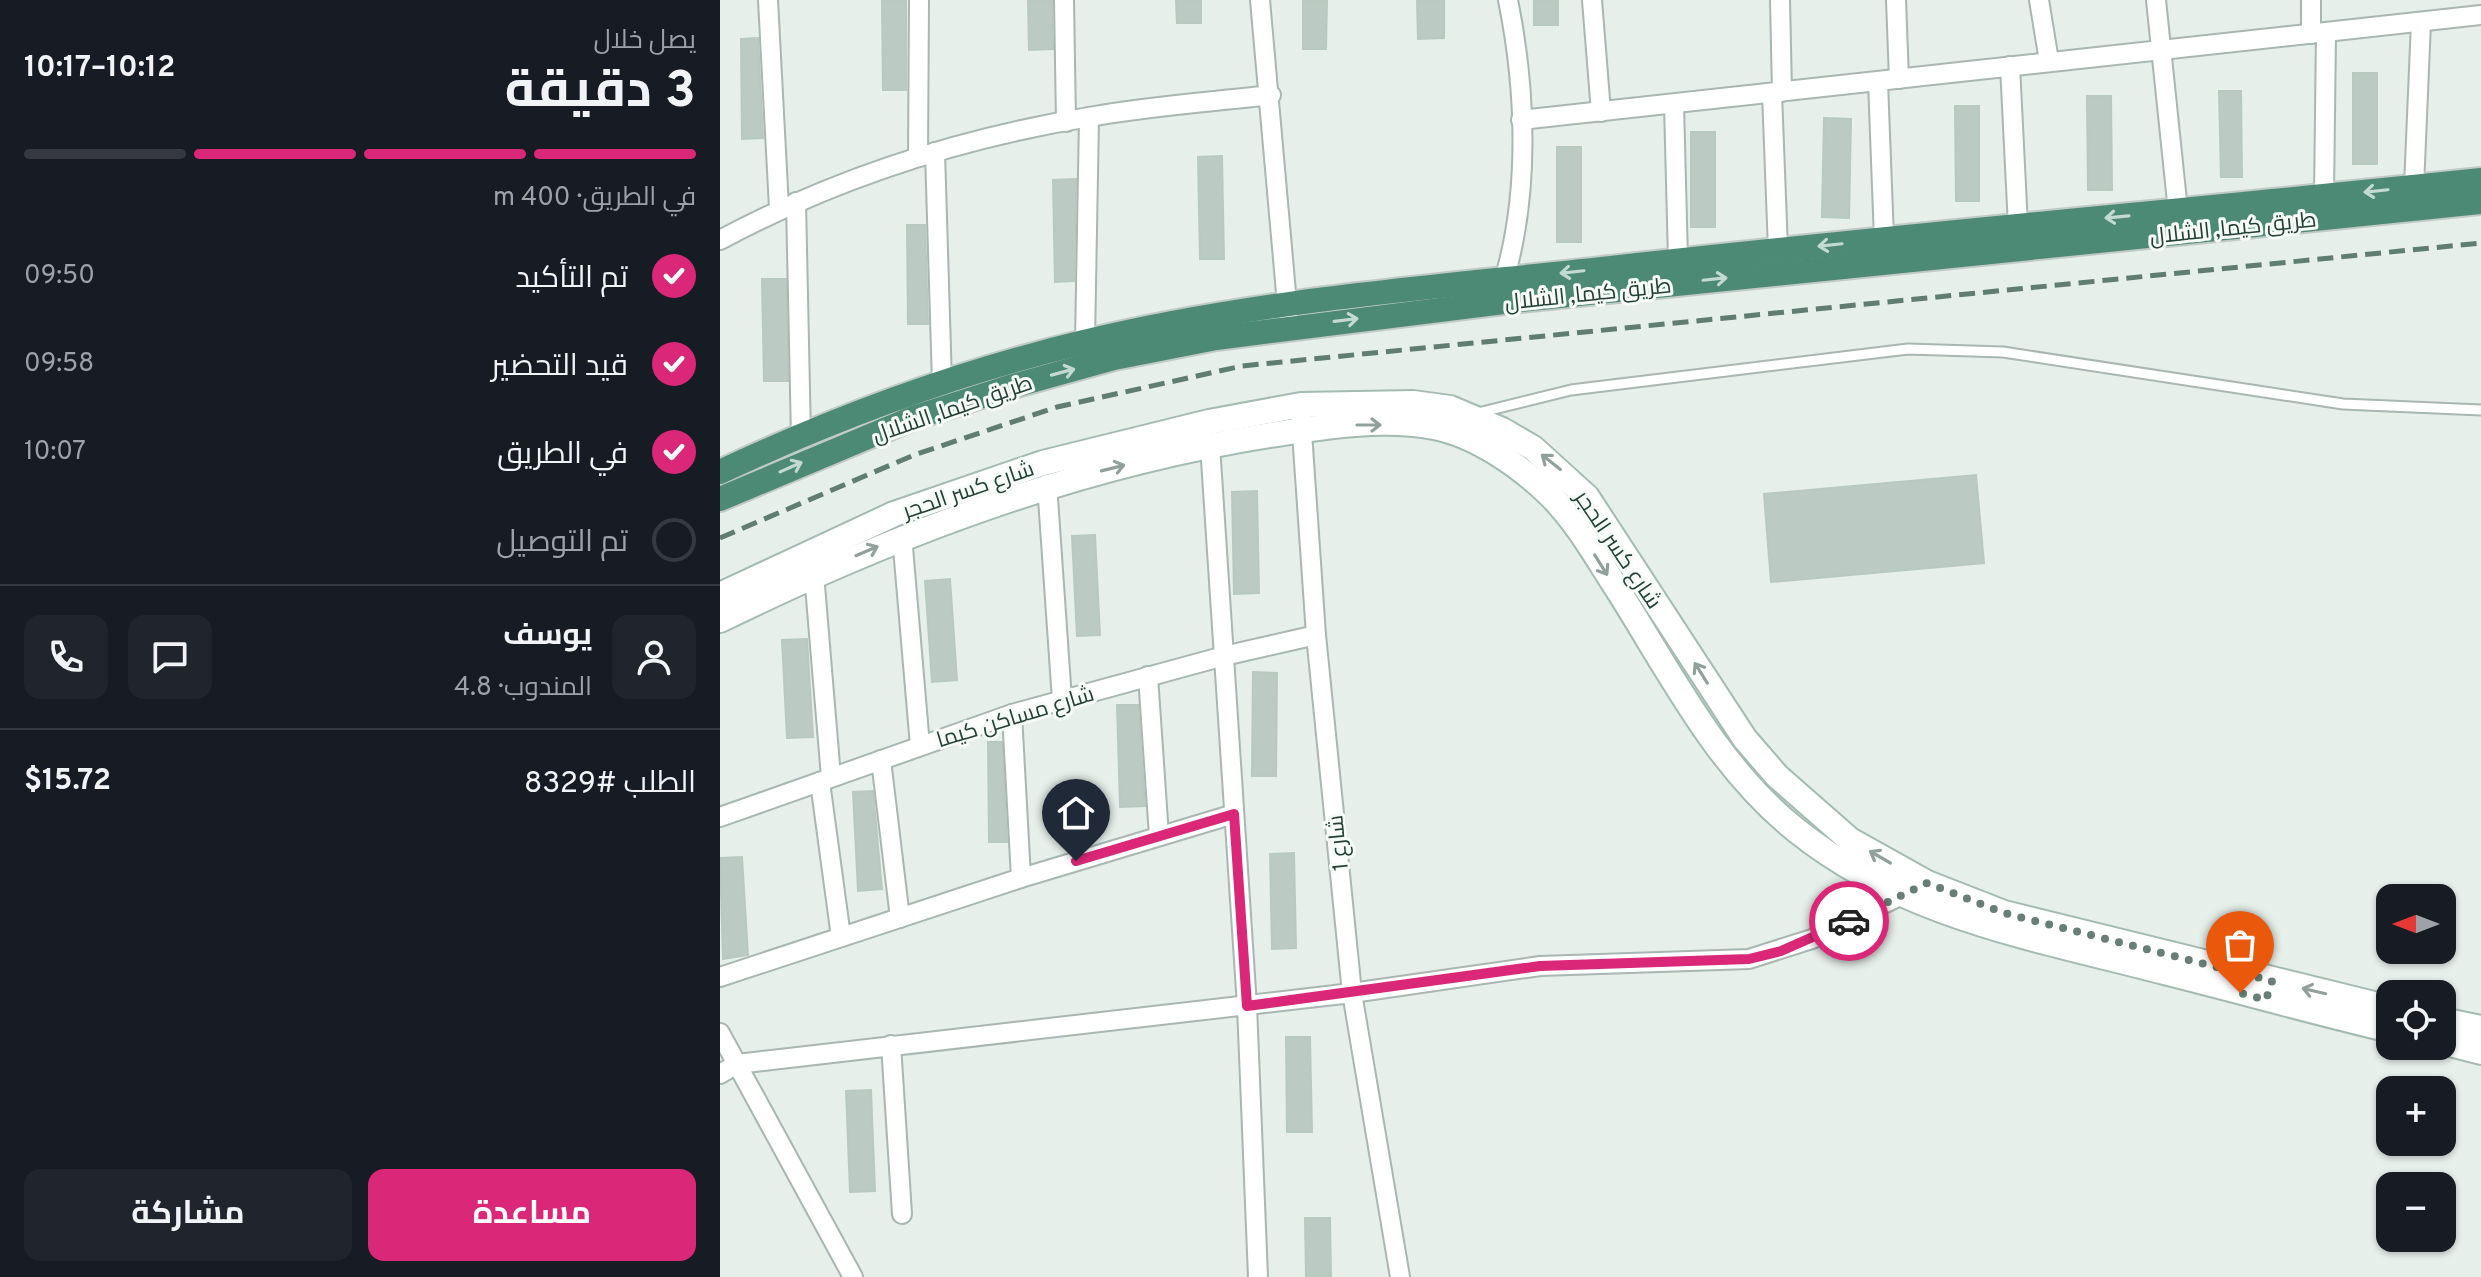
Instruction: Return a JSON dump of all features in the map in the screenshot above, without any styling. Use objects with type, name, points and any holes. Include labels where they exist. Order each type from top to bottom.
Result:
[{"type":"highway","name":"طريق كيما, الشلال","points":[[720,472],[942,383],[1085,342],[1288,315],[2165,220],[2324,196],[2481,180]]},
{"type":"highway","name":"طريق كيما, الشلال","points":[[720,499],[871,435],[1013,386],[1288,315],[1504,280],[2018,226],[2481,202]]},
{"type":"main road","name":"شارع كسر الحجر","points":[[720,595],[894,514],[1043,463],[1209,422],[1301,405],[1413,403],[1441,406],[1468,415],[1533,448],[1587,497],[1716,698],[1777,776],[1850,840],[1927,883],[2004,913],[2166,963],[2269,990],[2376,1025]]},
{"type":"main road","points":[[1447,430],[1468,415]]},
{"type":"main road","name":"شارع كسر الحجر","points":[[720,620],[902,536],[1047,484],[1210,445],[1302,430],[1344,425],[1421,425],[1447,430],[1503,459],[1529,477],[1573,521],[1729,763],[1761,799],[1798,832],[1901,896],[1984,927],[2166,963]]},
{"type":"main road","name":"شارع كسر الحجر","points":[[2269,990],[2376,1006]]},
{"type":"main road","points":[[2456,1023],[2481,1028]]},
{"type":"main road","points":[[2456,1046],[2481,1052]]},
{"type":"street","points":[[768,0],[787,205],[801,437]]},
{"type":"street","points":[[919,0],[942,383]]},
{"type":"street","points":[[1064,0],[1066,122]]},
{"type":"street","points":[[1260,0],[1271,95],[1288,315]]},
{"type":"street","points":[[1504,280],[1514,247],[1520,202],[1521,120],[1508,0]]},
{"type":"street","points":[[1592,0],[1601,112]]},
{"type":"street","points":[[1778,250],[1780,0]]},
{"type":"street","points":[[1896,0],[1899,79]]},
{"type":"street","points":[[2039,0],[2049,61]]},
{"type":"street","points":[[2156,0],[2161,50],[2165,220]]},
{"type":"street","points":[[2311,0],[2318,33],[2324,196]]},
{"type":"street","points":[[1521,120],[2421,22],[2447,9],[2481,15]]},
{"type":"street","points":[[2414,187],[2421,22]]},
{"type":"street","points":[[2010,66],[2018,226]]},
{"type":"street","points":[[1878,82],[1884,239]]},
{"type":"street","points":[[720,240],[787,205],[926,154],[1089,117],[1271,95]]},
{"type":"street","points":[[1674,104],[1678,260]]},
{"type":"street","points":[[1085,342],[1089,117]]},
{"type":"street","name":"شارع 1","points":[[1301,405],[1316,635],[1352,993],[1400,1277]]},
{"type":"street","points":[[1210,445],[1247,1006],[1258,1277]]},
{"type":"street","points":[[1047,484],[1062,700]]},
{"type":"street","points":[[902,536],[920,746]]},
{"type":"street","points":[[814,574],[825,780],[841,937]]},
{"type":"street","name":"شارع مساكن كيما","points":[[720,817],[1012,714],[1224,656],[1316,635]]},
{"type":"street","points":[[1148,676],[1159,836]]},
{"type":"street","points":[[1012,714],[1021,878]]},
{"type":"street","points":[[881,760],[900,918]]},
{"type":"street","points":[[720,977],[1021,878],[1234,814]]},
{"type":"street","points":[[720,1074],[737,1064],[1247,1006],[1540,966],[1749,959],[1812,939],[1927,883]]},
{"type":"street","points":[[720,1033],[853,1277]]},
{"type":"street","points":[[891,1045],[902,1214]]},
{"type":"lane","points":[[1468,415],[1571,390],[1908,349],[2003,352],[2343,404],[2481,410]]},
{"type":"building","points":[[882,0],[906,0],[906,90],[883,90]]},
{"type":"building","points":[[1028,0],[1052,0],[1053,49],[1029,50]]},
{"type":"building","points":[[1176,0],[1201,0],[1201,23],[1177,23]]},
{"type":"building","points":[[1303,0],[1327,0],[1326,49],[1303,49]]},
{"type":"building","points":[[1417,0],[1444,0],[1444,38],[1418,39]]},
{"type":"building","points":[[1534,0],[1558,0],[1558,25],[1534,25]]},
{"type":"building","points":[[758,38],[763,138],[742,139],[741,39]]},
{"type":"building","points":[[2353,73],[2377,73],[2377,164],[2353,164]]},
{"type":"building","points":[[2219,91],[2241,91],[2242,177],[2221,177]]},
{"type":"building","points":[[2087,96],[2111,96],[2112,190],[2088,190]]},
{"type":"building","points":[[1955,106],[1979,106],[1979,201],[1956,201]]},
{"type":"building","points":[[1824,118],[1851,119],[1849,218],[1822,217]]},
{"type":"building","points":[[1691,132],[1715,132],[1715,227],[1691,227]]},
{"type":"building","points":[[1557,147],[1581,147],[1581,242],[1557,242]]},
{"type":"building","points":[[1222,156],[1224,259],[1200,259],[1198,157]]},
{"type":"building","points":[[1076,179],[1074,281],[1055,282],[1053,180]]},
{"type":"building","points":[[907,225],[925,225],[928,324],[908,324]]},
{"type":"building","points":[[762,279],[786,279],[788,381],[764,381]]},
{"type":"building","points":[[1976,475],[1984,563],[1771,582],[1764,494]]},
{"type":"building","points":[[1257,491],[1259,593],[1234,594],[1232,492]]},
{"type":"building","points":[[1095,535],[1100,635],[1077,636],[1072,536]]},
{"type":"building","points":[[950,579],[957,680],[932,682],[925,581]]},
{"type":"building","points":[[807,639],[813,737],[787,738],[782,640]]},
{"type":"building","points":[[1253,672],[1277,673],[1276,776],[1252,776]]},
{"type":"building","points":[[1117,705],[1138,705],[1145,806],[1120,807]]},
{"type":"building","points":[[988,742],[1002,742],[1007,842],[989,842]]},
{"type":"building","points":[[873,791],[882,889],[858,891],[853,792]]},
{"type":"building","points":[[1294,853],[1296,948],[1272,949],[1270,854]]},
{"type":"building","points":[[742,857],[748,955],[723,959],[720,858]]},
{"type":"building","points":[[1286,1037],[1310,1037],[1312,1132],[1287,1132]]},
{"type":"building","points":[[871,1090],[875,1191],[850,1192],[846,1091]]},
{"type":"building","points":[[1305,1218],[1330,1218],[1331,1277],[1306,1277]]},
{"type":"railway","points":[[720,538],[914,455],[1057,407],[1242,366],[2481,243]]},
{"type":"way so far","points":[[1849,921],[1927,883],[2004,913],[2272,981],[2266,1000],[2240,993]]},
{"type":"route","points":[[1076,861],[1234,814],[1247,1006],[1540,966],[1630,962],[1716,963],[1749,959],[1781,951],[1849,921]]}]
